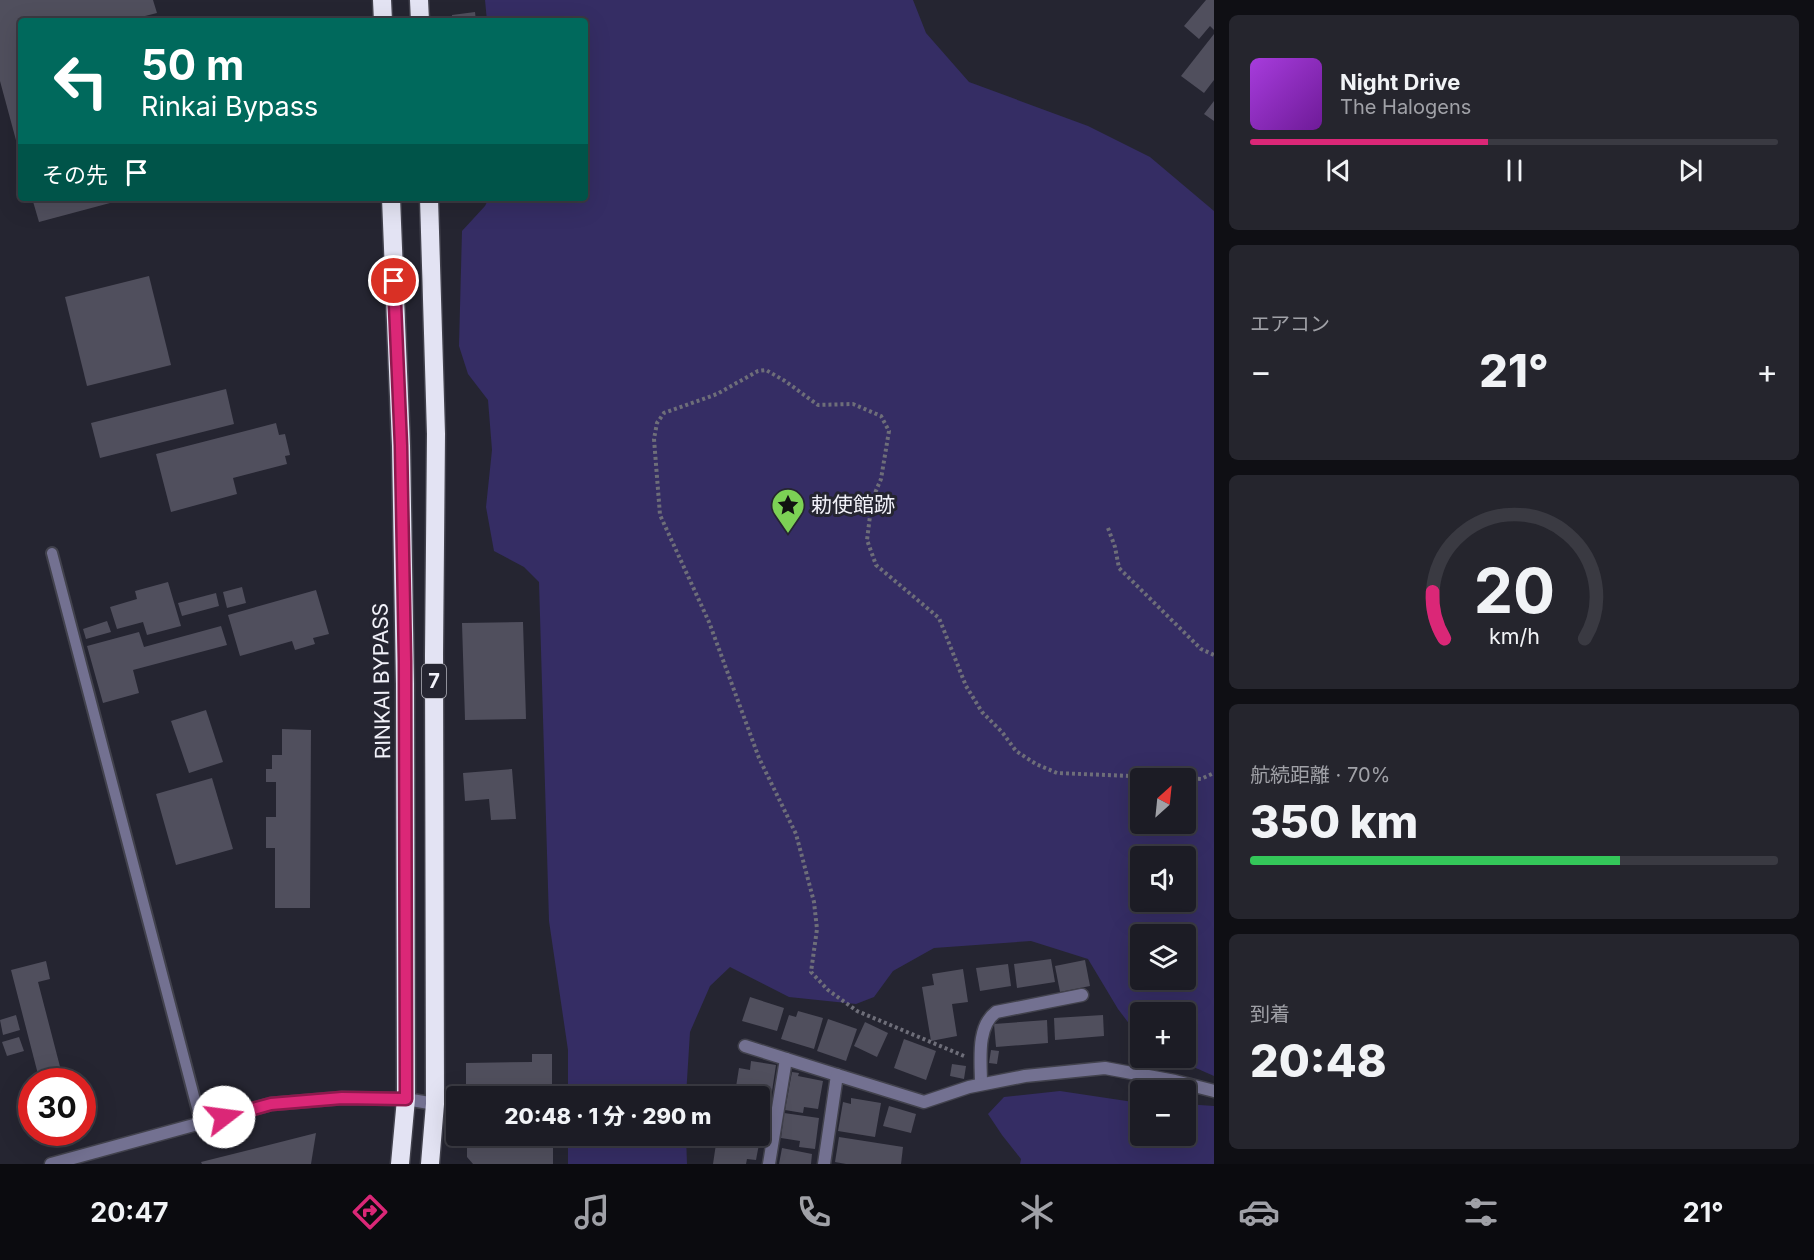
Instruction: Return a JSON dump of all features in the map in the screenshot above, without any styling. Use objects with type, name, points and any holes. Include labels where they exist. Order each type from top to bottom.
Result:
[{"type":"highway","points":[[382,0],[383,18]]},
{"type":"highway","points":[[419,0],[420,18]]},
{"type":"highway","name":"RINKAI BYPASS","points":[[391,201],[402,470],[405,696],[406,1099],[400,1164]]},
{"type":"highway","name":"7","points":[[429,201],[436,434],[435,1104],[430,1164]]},
{"type":"street","points":[[981,1084],[981,1048],[989,1017],[996,1012],[1082,995]]},
{"type":"street","points":[[746,1046],[924,1102],[981,1084],[1025,1076],[1105,1068],[1214,1091]]},
{"type":"street","points":[[769,1164],[786,1059]]},
{"type":"street","points":[[824,1164],[837,1075]]},
{"type":"street","points":[[51,1164],[271,1104],[342,1098],[406,1099],[435,1104]]},
{"type":"lane","points":[[52,553],[201,1123]]},
{"type":"path","points":[[981,1063],[857,1011],[828,990],[811,972],[817,929],[814,902],[796,834],[759,758],[709,622],[660,515],[654,440],[657,423],[664,413],[717,394],[758,371],[766,370],[818,405],[853,404],[881,416],[889,431],[881,479],[872,500],[867,540],[876,565],[939,618],[966,686],[982,712],[1002,732],[1016,751],[1036,764],[1057,772],[1201,779],[1214,773]]},
{"type":"path","points":[[1108,528],[1119,568],[1201,649],[1214,655]]},
{"type":"shaded area","points":[[485,0],[913,0],[926,33],[969,82],[1088,126],[1150,157],[1214,211],[1214,1076],[1196,1068],[1196,1002],[1130,1002],[1130,1025],[1088,959],[1031,941],[934,948],[893,971],[874,997],[856,1004],[789,997],[730,967],[710,986],[690,1032],[687,1086],[568,1086],[568,1050],[549,921],[539,582],[524,567],[494,551],[486,507],[492,450],[488,400],[468,374],[459,346],[462,231],[488,201],[588,201],[588,18],[487,18]]},
{"type":"shaded area","points":[[1060,1091],[1130,1102],[1130,1146],[1196,1146],[1196,1105],[1214,1106],[1214,1164],[1020,1164],[1021,1159],[988,1114],[1004,1097]]},
{"type":"shaded area","points":[[568,1146],[686,1146],[687,1164],[568,1164]]},
{"type":"building","points":[[0,0],[153,0],[157,13],[137,18],[18,18],[18,148],[0,81]]},
{"type":"building","points":[[1206,0],[1214,0],[1214,30],[1210,26],[1199,39],[1184,26]]},
{"type":"building","points":[[475,12],[476,18],[452,18],[452,15]]},
{"type":"building","points":[[1214,34],[1214,80],[1204,93],[1181,76]]},
{"type":"building","points":[[1214,101],[1214,121],[1204,114]]},
{"type":"building","points":[[33,201],[118,201],[39,222]]},
{"type":"building","points":[[149,276],[171,365],[87,386],[65,297]]},
{"type":"building","points":[[226,389],[234,424],[100,458],[91,423]]},
{"type":"building","points":[[276,423],[279,435],[285,434],[290,455],[285,456],[287,464],[233,478],[237,494],[171,512],[156,454]]},
{"type":"building","points":[[168,582],[181,626],[147,635],[143,622],[117,629],[110,607],[137,599],[135,591]]},
{"type":"building","points":[[242,587],[246,603],[227,608],[223,592]]},
{"type":"building","points":[[316,590],[329,634],[313,638],[315,644],[295,650],[292,641],[240,656],[228,615]]},
{"type":"building","points":[[216,593],[219,606],[182,616],[178,603]]},
{"type":"building","points":[[107,621],[111,632],[86,639],[83,629]]},
{"type":"building","points":[[523,622],[526,719],[465,720],[462,623]]},
{"type":"building","points":[[221,626],[227,645],[133,670],[139,693],[103,703],[87,646],[139,632],[144,647]]},
{"type":"building","points":[[206,710],[223,762],[189,773],[171,721]]},
{"type":"building","points":[[282,729],[311,730],[310,908],[275,908],[275,848],[266,848],[266,817],[276,817],[276,782],[266,782],[266,769],[272,769],[272,755],[282,755]]},
{"type":"building","points":[[512,769],[516,819],[491,820],[489,799],[465,801],[463,773]]},
{"type":"building","points":[[212,778],[233,849],[176,865],[156,794]]},
{"type":"building","points":[[1051,959],[1055,982],[1017,988],[1014,964]]},
{"type":"building","points":[[1085,960],[1090,986],[1060,992],[1055,966]]},
{"type":"building","points":[[46,961],[50,979],[38,982],[60,1068],[36,1068],[11,970]]},
{"type":"building","points":[[1008,964],[1011,986],[980,991],[976,968]]},
{"type":"building","points":[[963,969],[968,1002],[952,1004],[957,1036],[931,1041],[922,987],[934,985],[932,974]]},
{"type":"building","points":[[750,997],[784,1008],[777,1031],[742,1021]]},
{"type":"building","points":[[798,1011],[823,1018],[814,1049],[781,1039],[789,1015],[796,1017]]},
{"type":"building","points":[[16,1015],[20,1030],[3,1035],[0,1020]]},
{"type":"building","points":[[1103,1015],[1104,1036],[1055,1040],[1054,1018]]},
{"type":"building","points":[[828,1019],[857,1029],[846,1061],[817,1051]]},
{"type":"building","points":[[1047,1020],[1048,1043],[996,1047],[994,1024]]},
{"type":"building","points":[[865,1022],[888,1033],[877,1057],[854,1046]]},
{"type":"building","points":[[19,1037],[24,1051],[7,1056],[2,1042]]},
{"type":"building","points":[[904,1039],[936,1051],[926,1080],[894,1068]]},
{"type":"building","points":[[991,1050],[999,1051],[997,1064],[989,1063]]},
{"type":"building","points":[[532,1054],[552,1054],[552,1086],[466,1086],[466,1063],[532,1062]]},
{"type":"building","points":[[751,1061],[776,1065],[771,1098],[770,1086],[736,1086],[739,1068],[750,1070]]},
{"type":"building","points":[[952,1064],[966,1066],[964,1079],[950,1076]]},
{"type":"building","points":[[792,1072],[799,1073],[798,1076],[823,1081],[818,1109],[804,1107],[803,1113],[785,1110]]},
{"type":"building","points":[[851,1098],[881,1103],[875,1137],[838,1131],[843,1102],[851,1104]]},
{"type":"building","points":[[889,1106],[916,1114],[911,1133],[883,1126]]},
{"type":"building","points":[[784,1113],[819,1118],[815,1149],[799,1147],[800,1141],[781,1138]]},
{"type":"building","points":[[316,1133],[311,1164],[202,1164],[201,1162]]},
{"type":"building","points":[[839,1137],[903,1147],[901,1164],[835,1162]]},
{"type":"building","points":[[467,1146],[553,1146],[553,1164],[473,1164],[467,1157]]},
{"type":"building","points":[[716,1146],[759,1146],[756,1160],[747,1159],[746,1164],[713,1164]]},
{"type":"building","points":[[782,1148],[812,1154],[811,1164],[779,1164]]},
{"type":"place","name":"勅使館跡","points":[[788,534]]},
{"type":"route","points":[[224,1117],[271,1104],[342,1098],[406,1099],[405,661],[401,446],[394,281]]}]
